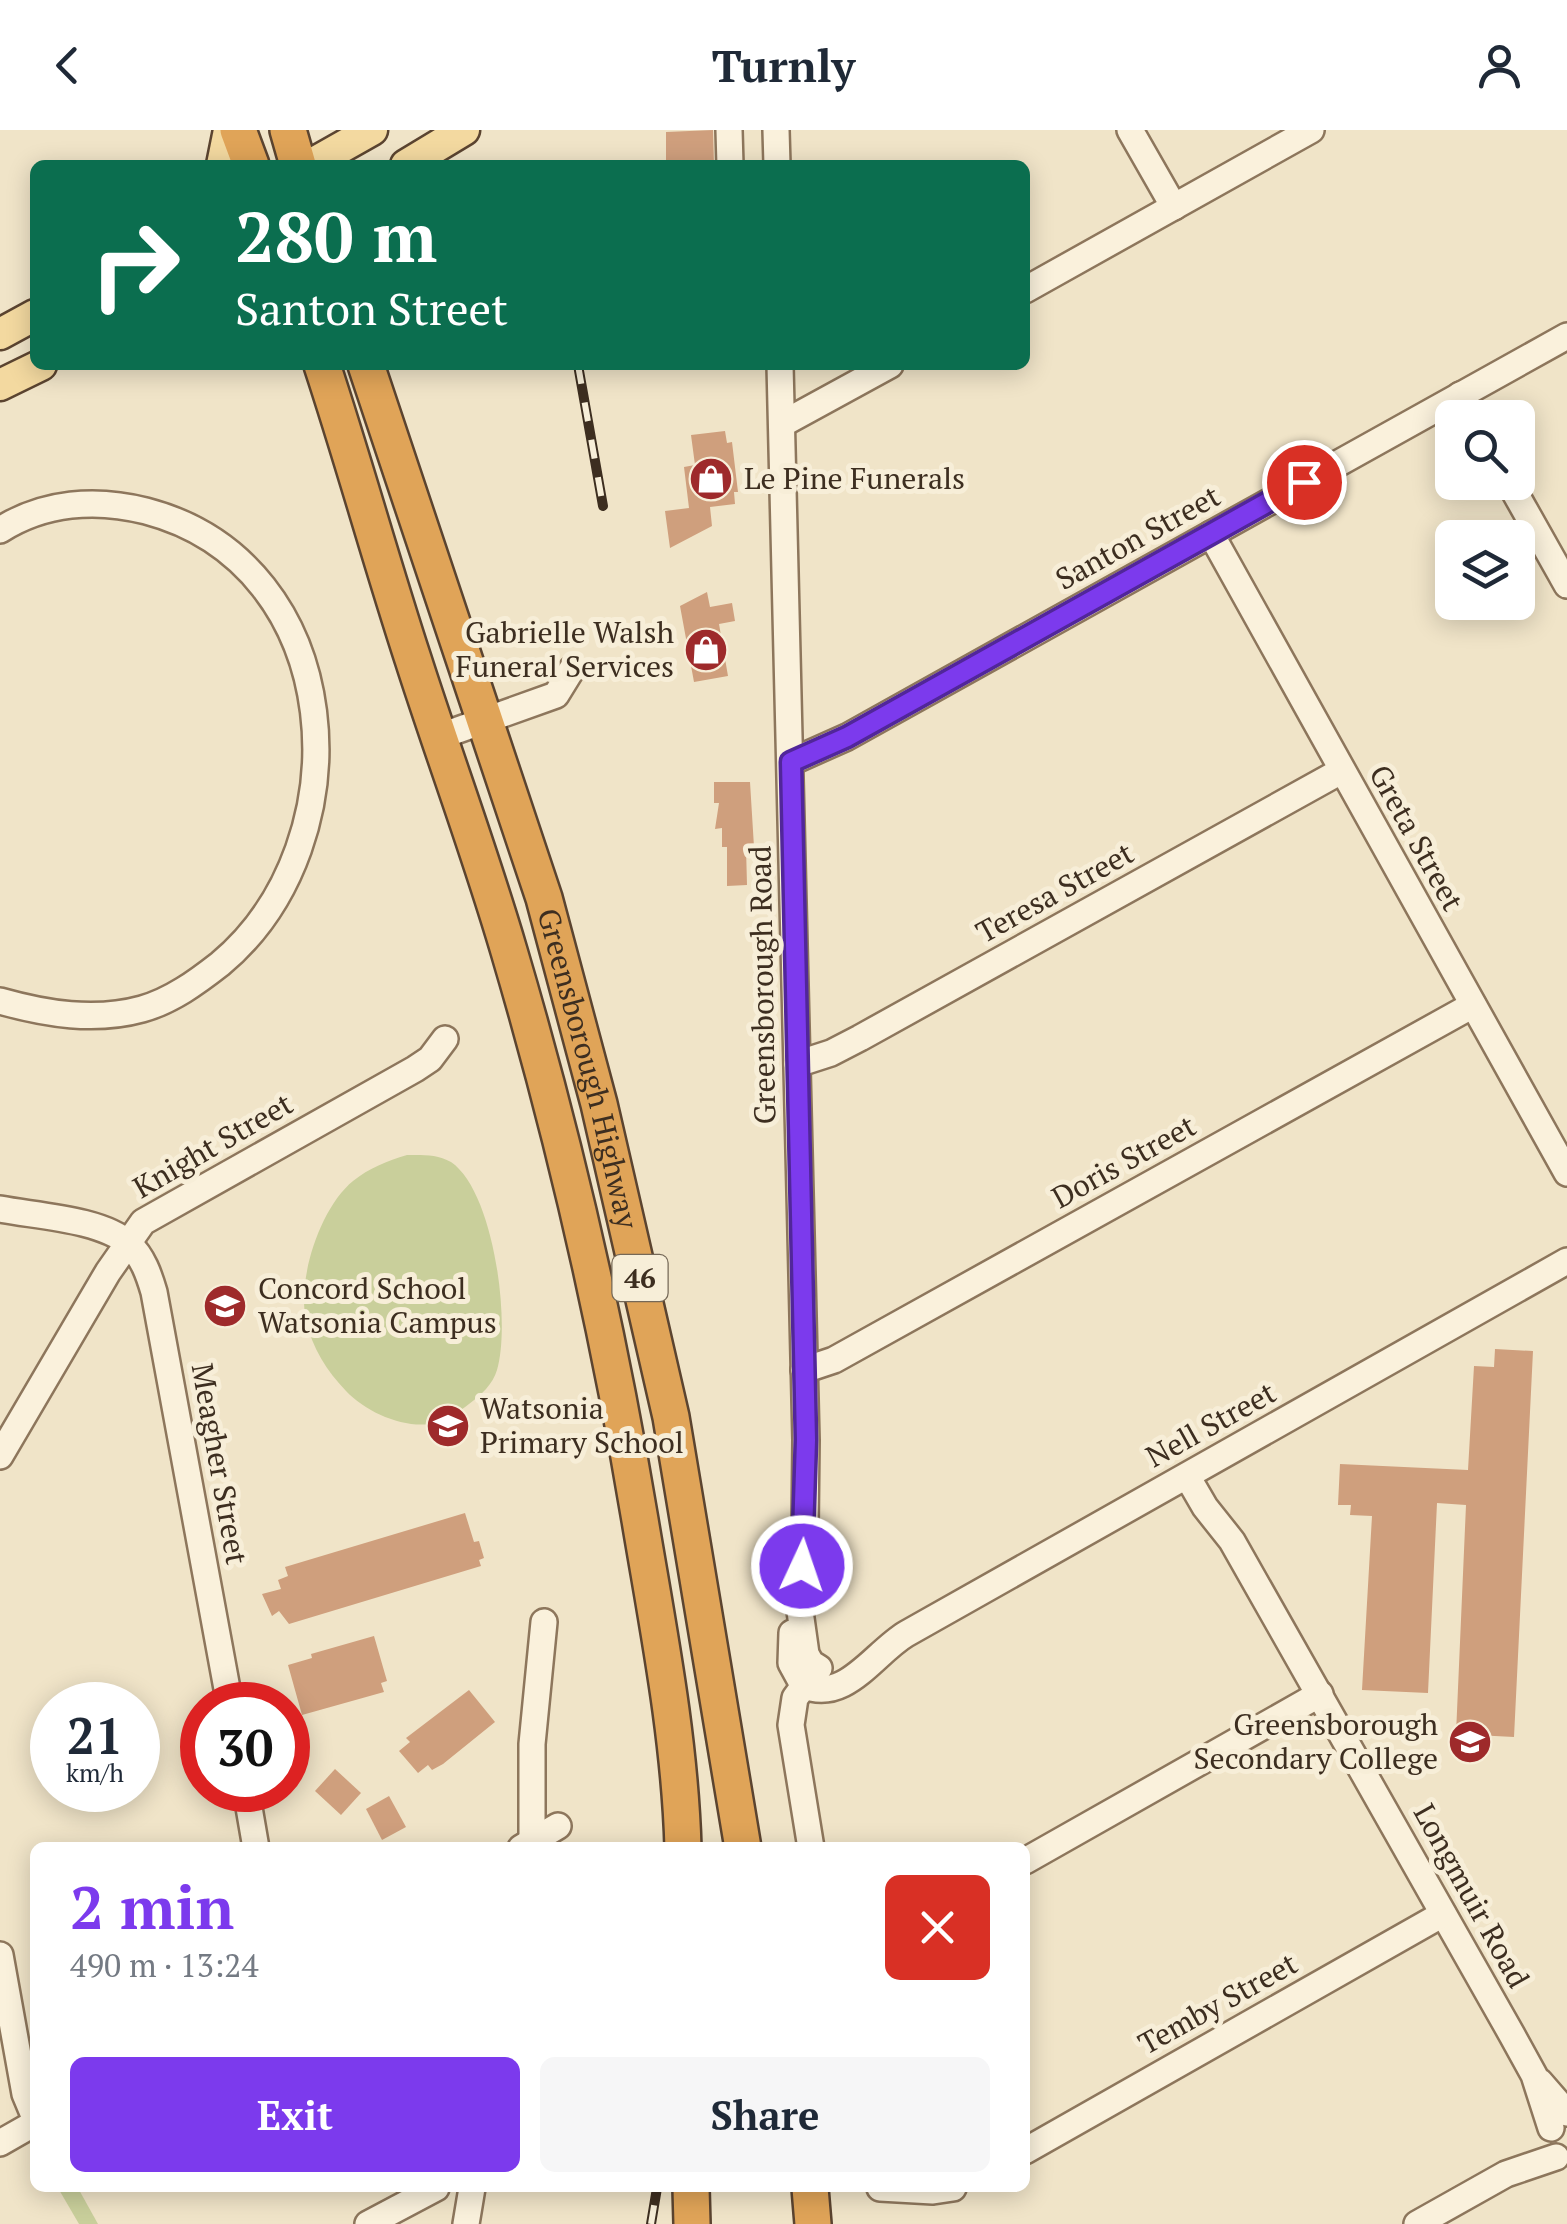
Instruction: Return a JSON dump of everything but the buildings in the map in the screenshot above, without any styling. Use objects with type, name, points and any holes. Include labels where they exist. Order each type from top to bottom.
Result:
[{"type":"highway","points":[[238,130],[248,160]]},
{"type":"highway","points":[[288,130],[297,160]]},
{"type":"highway","name":"Greensborough Highway","points":[[323,370],[528,1018],[588,1260],[628,1451],[666,1674],[683,1842]]},
{"type":"highway","name":"Greensborough Highway","points":[[368,370],[544,898],[628,1223],[690,1520],[742,1842]]},
{"type":"highway","points":[[691,2192],[692,2224]]},
{"type":"highway","points":[[810,2192],[813,2224]]},
{"type":"main road","points":[[223,160],[229,130]]},
{"type":"main road","points":[[319,160],[372,130]]},
{"type":"main road","points":[[0,334],[30,318]]},
{"type":"main road","points":[[0,385],[31,370]]},
{"type":"street","points":[[729,130],[730,160]]},
{"type":"street","points":[[776,130],[776,160]]},
{"type":"street","points":[[1130,130],[1174,207]]},
{"type":"street","points":[[1030,287],[1311,130]]},
{"type":"street","name":"Santon Street","points":[[1475,400],[1567,336]]},
{"type":"street","name":"Greensborough Road","points":[[780,370],[804,1370],[805,1528],[800,1604],[812,1681]]},
{"type":"street","points":[[782,424],[881,370]]},
{"type":"street","name":"Santon Street","points":[[791,762],[847,737],[1211,534],[1435,422]]},
{"type":"street","points":[[1519,500],[1567,585]]},
{"type":"street","points":[[0,530],[58,506],[80,503],[134,508],[185,523],[207,535],[251,571],[284,613],[307,671],[315,732],[310,800],[297,852],[266,915],[235,951],[195,984],[143,1008],[87,1016],[34,1011],[0,1001]]},
{"type":"street","name":"Greta Street","points":[[1211,534],[1567,1173]]},
{"type":"street","points":[[440,736],[556,695],[572,670]]},
{"type":"street","name":"Teresa Street","points":[[797,1064],[860,1038],[1341,771]]},
{"type":"street","name":"Doris Street","points":[[804,1370],[866,1342],[1473,1005]]},
{"type":"street","name":"Knight Street","points":[[0,1209],[96,1226],[128,1242],[152,1216],[415,1069],[430,1059],[445,1039]]},
{"type":"street","points":[[0,1456],[128,1242]]},
{"type":"street","name":"Meagher Street","points":[[128,1242],[143,1262],[154,1292],[226,1682]]},
{"type":"street","name":"Nell Street","points":[[812,1681],[887,1646],[1567,1262]]},
{"type":"street","name":"Longmuir Road","points":[[1193,1472],[1217,1500],[1232,1541],[1534,2075],[1559,2135]]},
{"type":"street","points":[[526,1842],[544,1622]]},
{"type":"street","points":[[810,1842],[798,1754],[812,1681]]},
{"type":"street","points":[[1030,1858],[1320,1694]]},
{"type":"street","points":[[250,1812],[255,1842]]},
{"type":"street","points":[[530,1842],[558,1826]]},
{"type":"street","name":"Temby Street","points":[[1030,2148],[1444,1914]]},
{"type":"street","points":[[0,1956],[30,2108]]},
{"type":"street","points":[[0,2142],[30,2124]]},
{"type":"street","points":[[1416,2224],[1506,2174],[1559,2135]]},
{"type":"street","points":[[368,2224],[428,2192]]},
{"type":"street","points":[[466,2224],[471,2192]]},
{"type":"green space","points":[[407,1155],[446,1159],[466,1177],[488,1228],[502,1322],[501,1349],[493,1380],[458,1412],[424,1425],[388,1418],[346,1391],[316,1349],[304,1303],[308,1265],[330,1208],[359,1176]]},
{"type":"green space","points":[[60,2192],[80,2192],[98,2224],[79,2224]]},
{"type":"railway","points":[[579,370],[603,506]]},
{"type":"railway","points":[[651,2224],[656,2192]]},
{"type":"place","name":"Le Pine Funerals","points":[[711,479]]},
{"type":"place","name":"Gabrielle Walsh Funeral Services","points":[[706,650]]},
{"type":"place","name":"Concord School Watsonia Campus","points":[[225,1306]]},
{"type":"place","name":"Watsonia Primary School","points":[[448,1426]]},
{"type":"place","name":"Greensborough Secondary College","points":[[1470,1742]]},
{"type":"route","points":[[802,1566],[806,1440],[791,762],[847,737],[1304,482]]}]
